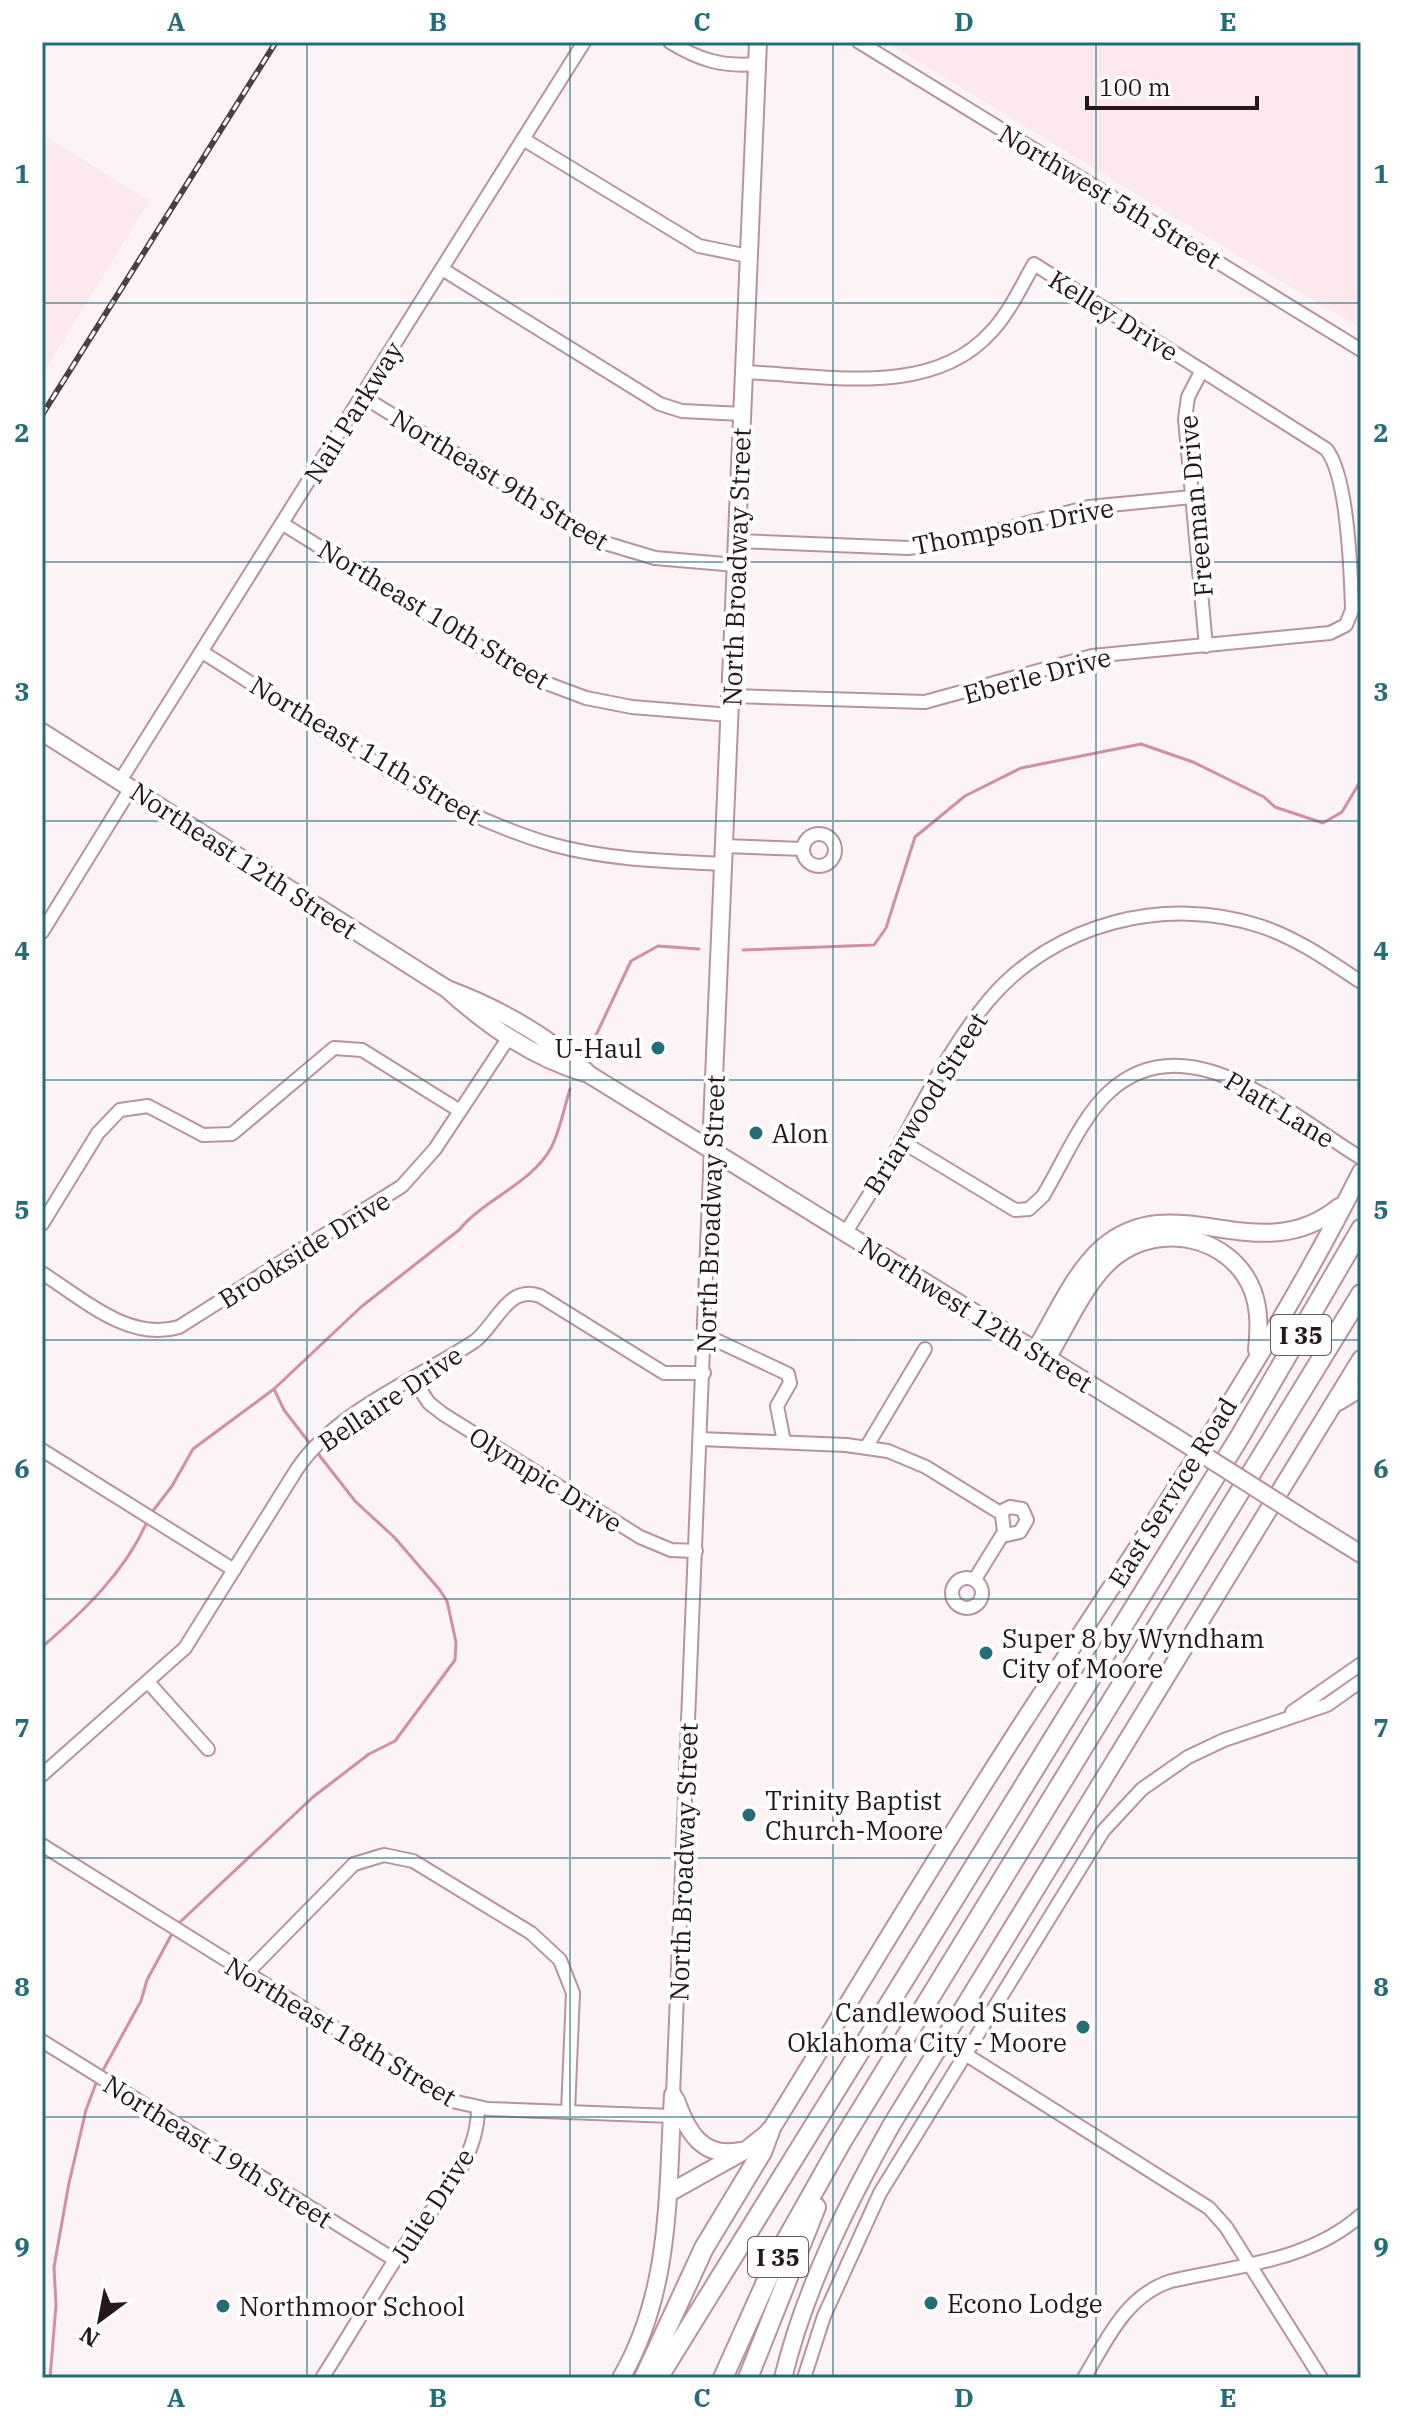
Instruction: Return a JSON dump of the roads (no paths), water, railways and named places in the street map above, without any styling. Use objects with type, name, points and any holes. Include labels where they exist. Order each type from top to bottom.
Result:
[{"type":"highway","name":"I 35","points":[[661,2374],[1246,1426],[1361,1229]]},
{"type":"highway","name":"I 35","points":[[723,2378],[780,2251],[842,2141],[1361,1294]]},
{"type":"highway","points":[[644,2378],[697,2261],[770,2131]]},
{"type":"highway","points":[[748,2378],[842,2141]]},
{"type":"main road","name":"North Broadway Street","points":[[711,1149],[758,42]]},
{"type":"main road","name":"Northeast 12th Street","points":[[42,732],[447,989],[481,1019],[509,1037],[549,1062],[590,1075]]},
{"type":"main road","name":"Northeast 12th Street","points":[[447,989],[489,1004],[559,1046],[590,1075]]},
{"type":"main road","points":[[509,1037],[514,1019]]},
{"type":"main road","name":"Northwest 12th Street","points":[[590,1075],[1361,1554]]},
{"type":"main road","name":"East Service Road","points":[[770,2131],[975,1797],[1152,1527],[1255,1360],[1361,1172]]},
{"type":"main road","points":[[1041,1354],[1093,1258],[1126,1232],[1167,1223],[1259,1235],[1286,1234],[1323,1220],[1346,1201]]},
{"type":"main road","points":[[1041,1354],[1109,1262],[1146,1240],[1174,1237],[1198,1241],[1219,1251],[1247,1281],[1258,1316],[1255,1360]]},
{"type":"main road","points":[[783,2378],[803,2313],[837,2229],[892,2124],[1361,1359]]},
{"type":"main road","points":[[1333,1404],[1361,1388]]},
{"type":"main road","name":"North Broadway Street","points":[[621,2378],[645,2327],[664,2258],[673,2095]]},
{"type":"main road","points":[[673,2095],[685,2126],[700,2143],[722,2153],[746,2150]]},
{"type":"main road","points":[[669,2193],[746,2150],[770,2131]]},
{"type":"street","name":"Nail Parkway","points":[[42,932],[202,652],[584,42]]},
{"type":"street","points":[[670,42],[704,61],[726,65],[757,64]]},
{"type":"street","name":"Northwest 5th Street","points":[[859,42],[1361,350]]},
{"type":"street","points":[[523,139],[699,246],[748,256]]},
{"type":"street","name":"Kelley Drive","points":[[743,372],[905,377],[937,369],[968,353],[993,330],[1034,264],[1318,442],[1335,460],[1341,487],[1352,599],[1350,618],[1342,628]]},
{"type":"street","points":[[442,269],[660,404],[682,411],[742,414]]},
{"type":"street","name":"Freeman Drive","points":[[1202,370],[1185,407],[1206,646]]},
{"type":"street","name":"Northeast 9th Street","points":[[362,396],[595,540],[655,558],[736,565]]},
{"type":"street","name":"Thompson Drive","points":[[737,541],[916,548],[954,542],[1089,507],[1192,497]]},
{"type":"street","name":"Northeast 10th Street","points":[[283,524],[500,659],[546,683],[586,698],[632,707],[730,715]]},
{"type":"street","name":"Eberle Drive","points":[[730,696],[925,702],[1092,656],[1330,633],[1342,628]]},
{"type":"street","name":"Northeast 11th Street","points":[[202,652],[423,789],[502,827],[582,851],[660,861],[724,864]]},
{"type":"street","points":[[724,846],[803,849]]},
{"type":"street","name":"Briarwood Street","points":[[846,1232],[949,1056],[1009,979],[1055,946],[1107,924],[1188,913],[1233,919],[1289,938],[1361,982]]},
{"type":"street","name":"Brookside Drive","points":[[42,1273],[132,1327],[159,1332],[179,1327],[393,1194],[423,1163],[509,1037]]},
{"type":"street","points":[[42,1224],[98,1133],[120,1110],[148,1106],[203,1135],[232,1134],[334,1048],[362,1050],[460,1111]]},
{"type":"street","name":"Platt Lane","points":[[901,1141],[1015,1210],[1029,1209],[1043,1196],[1109,1092],[1147,1069],[1181,1064],[1213,1070],[1232,1078],[1361,1158]]},
{"type":"street","name":"North Broadway Street","points":[[673,2095],[711,1149]]},
{"type":"street","name":"Bellaire Drive","points":[[42,1775],[190,1642],[302,1462],[319,1442],[489,1331],[510,1300],[526,1293],[540,1296],[664,1373],[704,1373]]},
{"type":"street","points":[[705,1335],[788,1374],[790,1383],[777,1406],[784,1442]]},
{"type":"street","points":[[867,1446],[925,1349]]},
{"type":"street","name":"Olympic Drive","points":[[413,1379],[429,1403],[443,1414],[640,1537],[671,1550],[696,1551]]},
{"type":"street","points":[[700,1439],[867,1446],[923,1465],[1000,1512],[1005,1525],[1002,1536],[975,1579]]},
{"type":"street","points":[[42,1450],[234,1570]]},
{"type":"street","points":[[1000,1512],[1010,1507],[1022,1509],[1027,1520],[1016,1535],[1002,1536]]},
{"type":"street","points":[[1275,1722],[1315,1698],[1361,1664]]},
{"type":"street","points":[[804,2378],[824,2316],[880,2193],[1089,1852],[1118,1813],[1142,1789],[1188,1757],[1224,1740],[1327,1705],[1361,1681]]},
{"type":"street","points":[[148,1682],[208,1749]]},
{"type":"street","name":"Northeast 18th Street","points":[[42,1845],[445,2098],[478,2108],[672,2116]]},
{"type":"street","points":[[246,1974],[354,1864],[384,1855],[413,1861],[531,1933],[560,1960],[573,1993],[568,2112]]},
{"type":"street","name":"Northeast 19th Street","points":[[42,2041],[395,2260]]},
{"type":"street","points":[[965,2054],[1209,2208],[1250,2263],[1321,2378]]},
{"type":"street","name":"Julie Drive","points":[[322,2378],[395,2260],[466,2158],[475,2137],[478,2108]]},
{"type":"street","points":[[1084,2378],[1129,2306],[1140,2296],[1171,2281],[1307,2249],[1330,2239],[1361,2215]]},
{"type":"waterway","points":[[743,950],[874,945],[886,928],[915,837],[965,796],[1021,768],[1141,744],[1193,762],[1264,797],[1275,807],[1323,823],[1342,812],[1361,780]]},
{"type":"waterway","points":[[589,1050],[631,961],[658,946],[699,949]]},
{"type":"waterway","points":[[152,1512],[172,1486],[193,1449],[274,1389],[361,1307],[481,1209],[532,1172],[551,1148],[570,1089]]},
{"type":"waterway","points":[[274,1389],[284,1410],[311,1445]]},
{"type":"waterway","points":[[178,1924],[313,1797],[369,1754],[395,1741],[455,1660],[456,1642],[447,1601],[394,1537],[355,1501],[316,1451]]},
{"type":"waterway","points":[[42,1647],[102,1590],[127,1558],[147,1522]]},
{"type":"waterway","points":[[102,2072],[141,2001],[147,1980],[174,1930]]},
{"type":"waterway","points":[[50,2378],[56,2305],[54,2267],[69,2183],[86,2110],[98,2078]]},
{"type":"railway","points":[[42,415],[276,42]]},
{"type":"place","name":"U-Haul","points":[[658,1048]]},
{"type":"place","name":"Alon","points":[[756,1133]]},
{"type":"place","name":"Super 8 by Wyndham City of Moore","points":[[986,1653]]},
{"type":"place","name":"Trinity Baptist Church-Moore","points":[[749,1815]]},
{"type":"place","name":"Candlewood Suites Oklahoma City - Moore","points":[[1083,2027]]},
{"type":"place","name":"Econo Lodge","points":[[931,2303]]},
{"type":"place","name":"Northmoor School","points":[[223,2306]]}]
